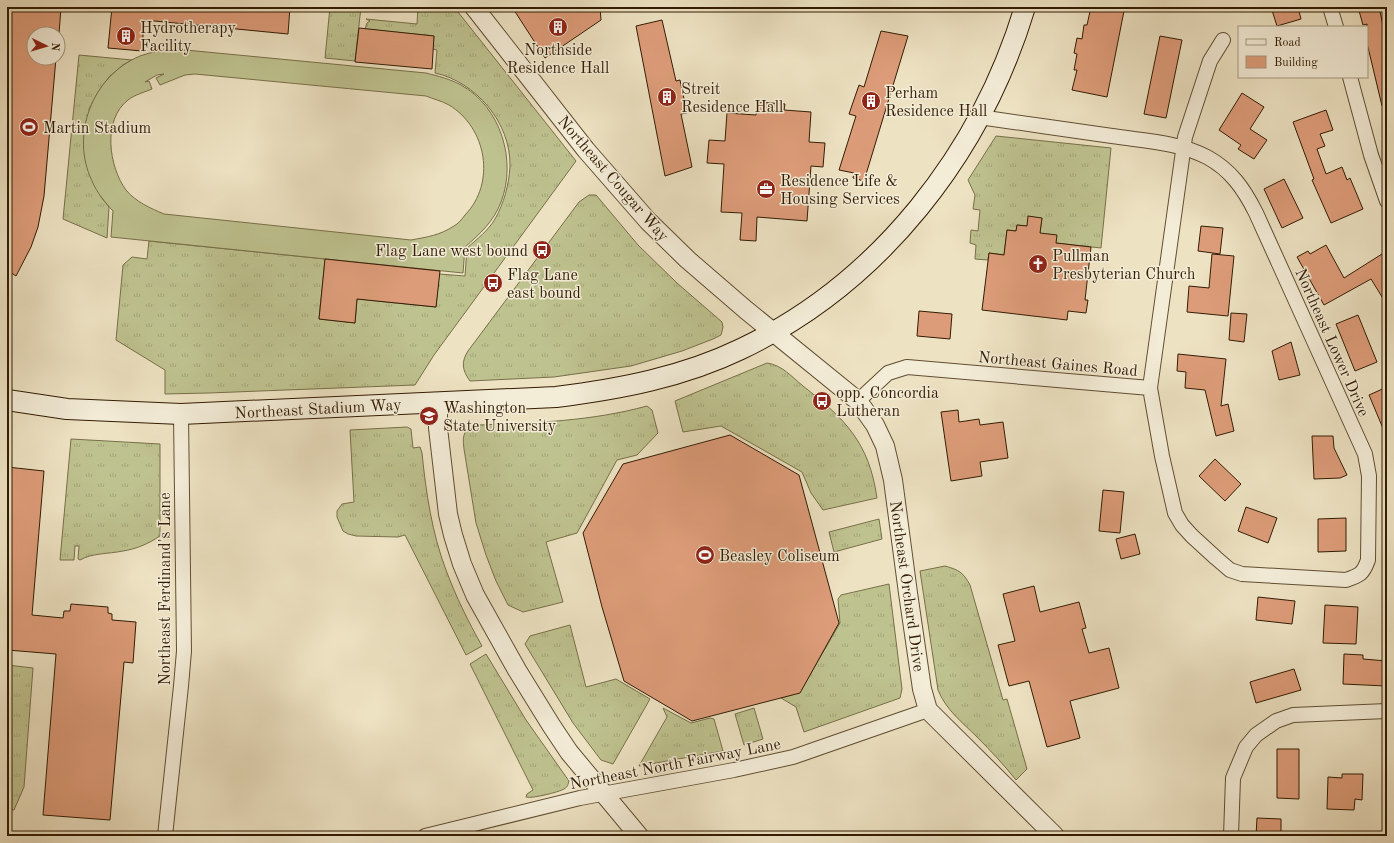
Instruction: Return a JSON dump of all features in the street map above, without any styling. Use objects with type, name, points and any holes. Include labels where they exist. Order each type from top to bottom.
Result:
[{"type":"main road","name":"Northeast Stadium Way","points":[[7,400],[67,409],[181,414],[556,397],[606,391],[632,386],[673,375],[702,365],[741,349],[802,315],[839,288],[866,265],[899,232],[925,201],[947,170],[979,117],[1007,58],[1025,7]]},
{"type":"street","name":"Northeast Cougar Way","points":[[474,7],[586,150],[648,221],[688,260],[772,332]]},
{"type":"street","points":[[1330,7],[1336,26]]},
{"type":"street","name":"Northeast Gaines Road","points":[[858,400],[888,373],[906,367],[1150,388],[1184,148],[1184,137],[1210,61],[1223,40]]},
{"type":"street","points":[[1350,78],[1371,155],[1387,201]]},
{"type":"street","name":"Northeast Lower Drive","points":[[979,117],[1172,145],[1207,157],[1236,179],[1248,198],[1365,454],[1369,476],[1368,560],[1365,570],[1346,580],[1242,574],[1230,570],[1182,525],[1175,513],[1162,456],[1150,388]]},
{"type":"street","name":"Northeast Orchard Drive","points":[[772,332],[792,346],[858,400],[882,437],[893,480],[920,674],[928,710]]},
{"type":"street","points":[[438,402],[438,428],[448,514],[460,557],[475,595],[520,676],[569,752],[639,836]]},
{"type":"street","name":"Northeast Ferdinand's Lane","points":[[165,836],[184,650],[181,414]]},
{"type":"street","points":[[928,710],[1055,836]]},
{"type":"street","name":"Northeast North Fairway Lane","points":[[425,836],[580,798],[734,770],[793,757],[928,710]]},
{"type":"street","points":[[1231,836],[1233,778],[1246,747],[1256,736],[1276,721],[1293,715],[1387,711]]},
{"type":"green space","points":[[330,7],[361,7],[355,61],[325,58]]},
{"type":"green space","points":[[418,7],[454,7],[576,161],[434,355],[415,385],[165,394],[165,370],[116,340],[123,265],[132,257],[147,259],[149,241],[325,259],[319,319],[355,323],[357,299],[436,307],[439,274],[465,276],[467,248],[482,235],[492,223],[503,200],[507,187],[510,166],[509,150],[498,120],[477,95],[464,85],[435,73],[437,50],[433,49],[434,36],[365,29],[367,23],[370,21],[366,19],[417,24]]},
{"type":"green space","points":[[175,49],[426,73],[457,83],[475,95],[486,107],[502,136],[506,153],[506,186],[495,215],[486,227],[465,247],[463,273],[111,237],[113,211],[104,201],[92,181],[86,163],[83,145],[85,127],[90,109],[98,92],[109,78],[123,65],[140,56],[157,51]],"holes":[[[164,74],[156,78],[160,85],[185,75],[195,74],[426,96],[449,105],[462,115],[472,127],[479,141],[483,157],[484,172],[481,188],[475,202],[461,220],[455,225],[439,234],[411,240],[164,214],[148,207],[126,190],[115,169],[111,144],[111,131],[114,119],[120,109],[130,98],[152,89],[149,81],[145,82],[157,75]]]},
{"type":"green space","points":[[79,55],[132,60],[123,65],[109,77],[98,92],[89,109],[101,197],[109,207],[107,238],[63,219]]},
{"type":"green space","points":[[996,136],[1111,148],[1101,248],[1056,243],[1040,233],[1042,218],[1027,226],[1017,225],[1016,231],[1007,230],[1004,255],[989,253],[988,260],[975,259],[976,245],[970,243],[971,230],[978,231],[980,210],[973,209],[975,195],[968,180]]},
{"type":"green space","points":[[589,195],[596,195],[638,245],[677,283],[722,322],[723,327],[721,335],[682,351],[631,366],[554,377],[470,381],[463,366],[464,359],[468,351],[579,202]]},
{"type":"green space","points":[[767,363],[777,366],[791,375],[843,421],[853,433],[868,462],[877,498],[823,510],[811,493],[802,472],[721,426],[683,432],[675,401]]},
{"type":"green space","points":[[647,406],[652,410],[658,433],[637,455],[617,460],[577,533],[546,542],[563,602],[523,612],[508,605],[496,581],[476,523],[464,449],[463,439],[465,432],[474,426],[479,425],[543,422],[585,418]]},
{"type":"green space","points":[[407,427],[411,429],[413,448],[420,447],[422,453],[430,513],[441,556],[458,599],[482,646],[466,655],[405,535],[398,537],[356,536],[348,534],[343,531],[337,517],[337,511],[342,504],[354,502],[350,430]]},
{"type":"green space","points":[[71,439],[160,444],[160,536],[133,549],[95,555],[80,560],[78,559],[79,546],[75,546],[74,560],[60,560]]},
{"type":"green space","points":[[879,519],[882,539],[834,552],[829,532]]},
{"type":"green space","points":[[945,566],[960,572],[970,585],[1003,700],[1007,699],[1027,769],[1016,780],[950,710],[945,704],[938,690],[920,571]]},
{"type":"green space","points":[[889,584],[902,689],[900,698],[804,732],[796,707],[781,698],[800,692],[840,623],[838,599],[841,595]]},
{"type":"green space","points":[[570,625],[586,687],[616,679],[650,699],[613,764],[601,760],[573,723],[525,644],[530,636]]},
{"type":"green space","points":[[486,654],[526,720],[569,781],[564,789],[545,795],[526,797],[527,794],[533,790],[470,664]]},
{"type":"green space","points":[[7,665],[33,668],[24,787],[14,810],[7,809]]},
{"type":"green space","points":[[663,708],[691,723],[710,718],[714,719],[723,751],[639,766],[667,717]]},
{"type":"green space","points":[[754,708],[763,739],[744,745],[735,714]]},
{"type":"building","name":"Martin Stadium","points":[[7,7],[61,7],[60,26],[26,26],[26,66],[55,66],[44,196],[38,227],[31,247],[16,276],[7,270]]},
{"type":"building","points":[[112,7],[290,7],[288,34],[144,20],[142,51],[108,48]]},
{"type":"building","name":"Northside Residence Hall","points":[[512,7],[550,7],[554,12],[562,7],[600,7],[601,20],[545,58]]},
{"type":"building","points":[[1091,7],[1104,7],[1124,11],[1107,97],[1072,90],[1077,70],[1074,70],[1077,54],[1074,53],[1077,38],[1082,39],[1084,25],[1087,25]]},
{"type":"building","points":[[1271,7],[1298,7],[1301,19],[1277,26]]},
{"type":"building","points":[[1358,7],[1379,7],[1387,44],[1387,106],[1382,106],[1368,47],[1368,26],[1367,24],[1363,25]]},
{"type":"building","name":"Streit Residence Hall","points":[[662,20],[676,81],[680,80],[687,113],[681,114],[692,167],[665,176],[636,26]]},
{"type":"building","points":[[359,28],[434,36],[432,69],[355,62]]},
{"type":"building","name":"Perham Residence Hall","points":[[881,31],[908,36],[864,181],[853,178],[854,173],[839,170],[856,116],[849,114],[859,85],[864,87]]},
{"type":"building","points":[[1160,36],[1182,40],[1166,118],[1144,114]]},
{"type":"building","points":[[1242,93],[1264,107],[1250,129],[1267,140],[1254,159],[1238,149],[1241,145],[1219,130]]},
{"type":"building","name":"Residence Life & Housing Services","points":[[757,102],[785,104],[784,110],[811,112],[809,142],[825,143],[823,167],[811,166],[807,221],[757,217],[756,241],[740,240],[742,213],[721,212],[724,164],[707,163],[709,140],[725,141],[727,113],[756,115]]},
{"type":"building","points":[[1326,110],[1333,130],[1320,134],[1325,146],[1317,149],[1326,174],[1342,167],[1347,180],[1350,178],[1363,209],[1331,223],[1312,180],[1314,179],[1293,122]]},
{"type":"building","points":[[1284,179],[1303,218],[1282,228],[1264,189]]},
{"type":"building","name":"Pullman Presbyterian Church","points":[[1028,216],[1042,218],[1040,233],[1057,235],[1056,243],[1091,247],[1085,300],[1088,300],[1086,313],[1068,311],[1067,320],[982,310],[989,253],[1004,255],[1007,230],[1016,231],[1017,225],[1027,226]]},
{"type":"building","points":[[1201,226],[1223,228],[1220,254],[1198,251]]},
{"type":"building","points":[[1326,245],[1344,278],[1382,254],[1387,261],[1387,305],[1371,279],[1324,305],[1297,257],[1308,251],[1310,254]]},
{"type":"building","points":[[1212,254],[1234,256],[1228,316],[1187,312],[1189,286],[1209,288]]},
{"type":"building","points":[[325,259],[440,271],[436,307],[357,299],[355,323],[319,319]]},
{"type":"building","points":[[919,311],[952,314],[950,339],[917,336]]},
{"type":"building","points":[[1231,313],[1247,314],[1244,342],[1229,340]]},
{"type":"building","points":[[1358,315],[1377,362],[1355,371],[1336,324]]},
{"type":"building","points":[[1291,342],[1300,375],[1279,380],[1272,351]]},
{"type":"building","points":[[1178,354],[1226,359],[1221,406],[1228,404],[1234,431],[1216,436],[1205,390],[1185,388],[1186,372],[1177,371]]},
{"type":"building","points":[[1387,387],[1387,438],[1369,395]]},
{"type":"building","points":[[958,410],[959,422],[979,419],[980,425],[1003,422],[1008,458],[980,462],[982,476],[951,481],[941,412]]},
{"type":"building","name":"Beasley Coliseum","points":[[730,435],[799,475],[839,623],[800,693],[692,721],[624,681],[602,607],[583,533],[623,464]]},
{"type":"building","points":[[1312,436],[1333,436],[1334,448],[1347,475],[1340,478],[1314,479]]},
{"type":"building","points":[[1215,459],[1241,484],[1225,501],[1199,476]]},
{"type":"building","points":[[7,467],[44,471],[32,615],[63,618],[64,611],[70,611],[71,604],[108,607],[108,613],[112,614],[112,620],[136,622],[133,663],[124,662],[110,820],[43,815],[56,654],[7,650]]},
{"type":"building","points":[[1103,490],[1124,492],[1120,533],[1099,531]]},
{"type":"building","points":[[1246,507],[1277,518],[1268,543],[1238,531]]},
{"type":"building","points":[[1346,518],[1346,551],[1318,552],[1318,519]]},
{"type":"building","points":[[1135,534],[1140,554],[1121,559],[1116,539]]},
{"type":"building","points":[[1034,586],[1040,612],[1079,602],[1086,628],[1082,629],[1089,653],[1109,648],[1119,688],[1070,701],[1080,738],[1047,747],[1029,681],[1009,686],[998,645],[1015,641],[1003,594]]},
{"type":"building","points":[[1258,597],[1295,601],[1292,624],[1256,620]]},
{"type":"building","points":[[1325,605],[1358,607],[1356,644],[1323,643]]},
{"type":"building","points":[[1344,654],[1363,655],[1363,659],[1387,661],[1386,686],[1343,684]]},
{"type":"building","points":[[1294,669],[1301,690],[1256,703],[1250,682]]},
{"type":"building","points":[[1277,749],[1299,749],[1299,799],[1277,798]]},
{"type":"building","points":[[1342,774],[1363,774],[1362,800],[1355,799],[1354,810],[1327,809],[1328,777],[1342,778]]},
{"type":"building","points":[[1257,818],[1281,819],[1281,836],[1256,836]]},
{"type":"place","name":"Northside Residence Hall","points":[[558,27]]},
{"type":"place","name":"Hydrotherapy Facility","points":[[126,36]]},
{"type":"place","name":"Streit Residence Hall","points":[[667,97]]},
{"type":"place","name":"Perham Residence Hall","points":[[871,101]]},
{"type":"place","name":"Martin Stadium","points":[[29,127]]},
{"type":"place","name":"Residence Life & Housing Services","points":[[766,189]]},
{"type":"place","name":"Flag Lane west bound","points":[[542,250]]},
{"type":"place","name":"Pullman Presbyterian Church","points":[[1038,264]]},
{"type":"place","name":"Flag Lane east bound","points":[[493,283]]},
{"type":"place","name":"opp. Concordia Lutheran","points":[[822,401]]},
{"type":"place","name":"Washington State University","points":[[429,416]]},
{"type":"place","name":"Beasley Coliseum","points":[[705,555]]}]
